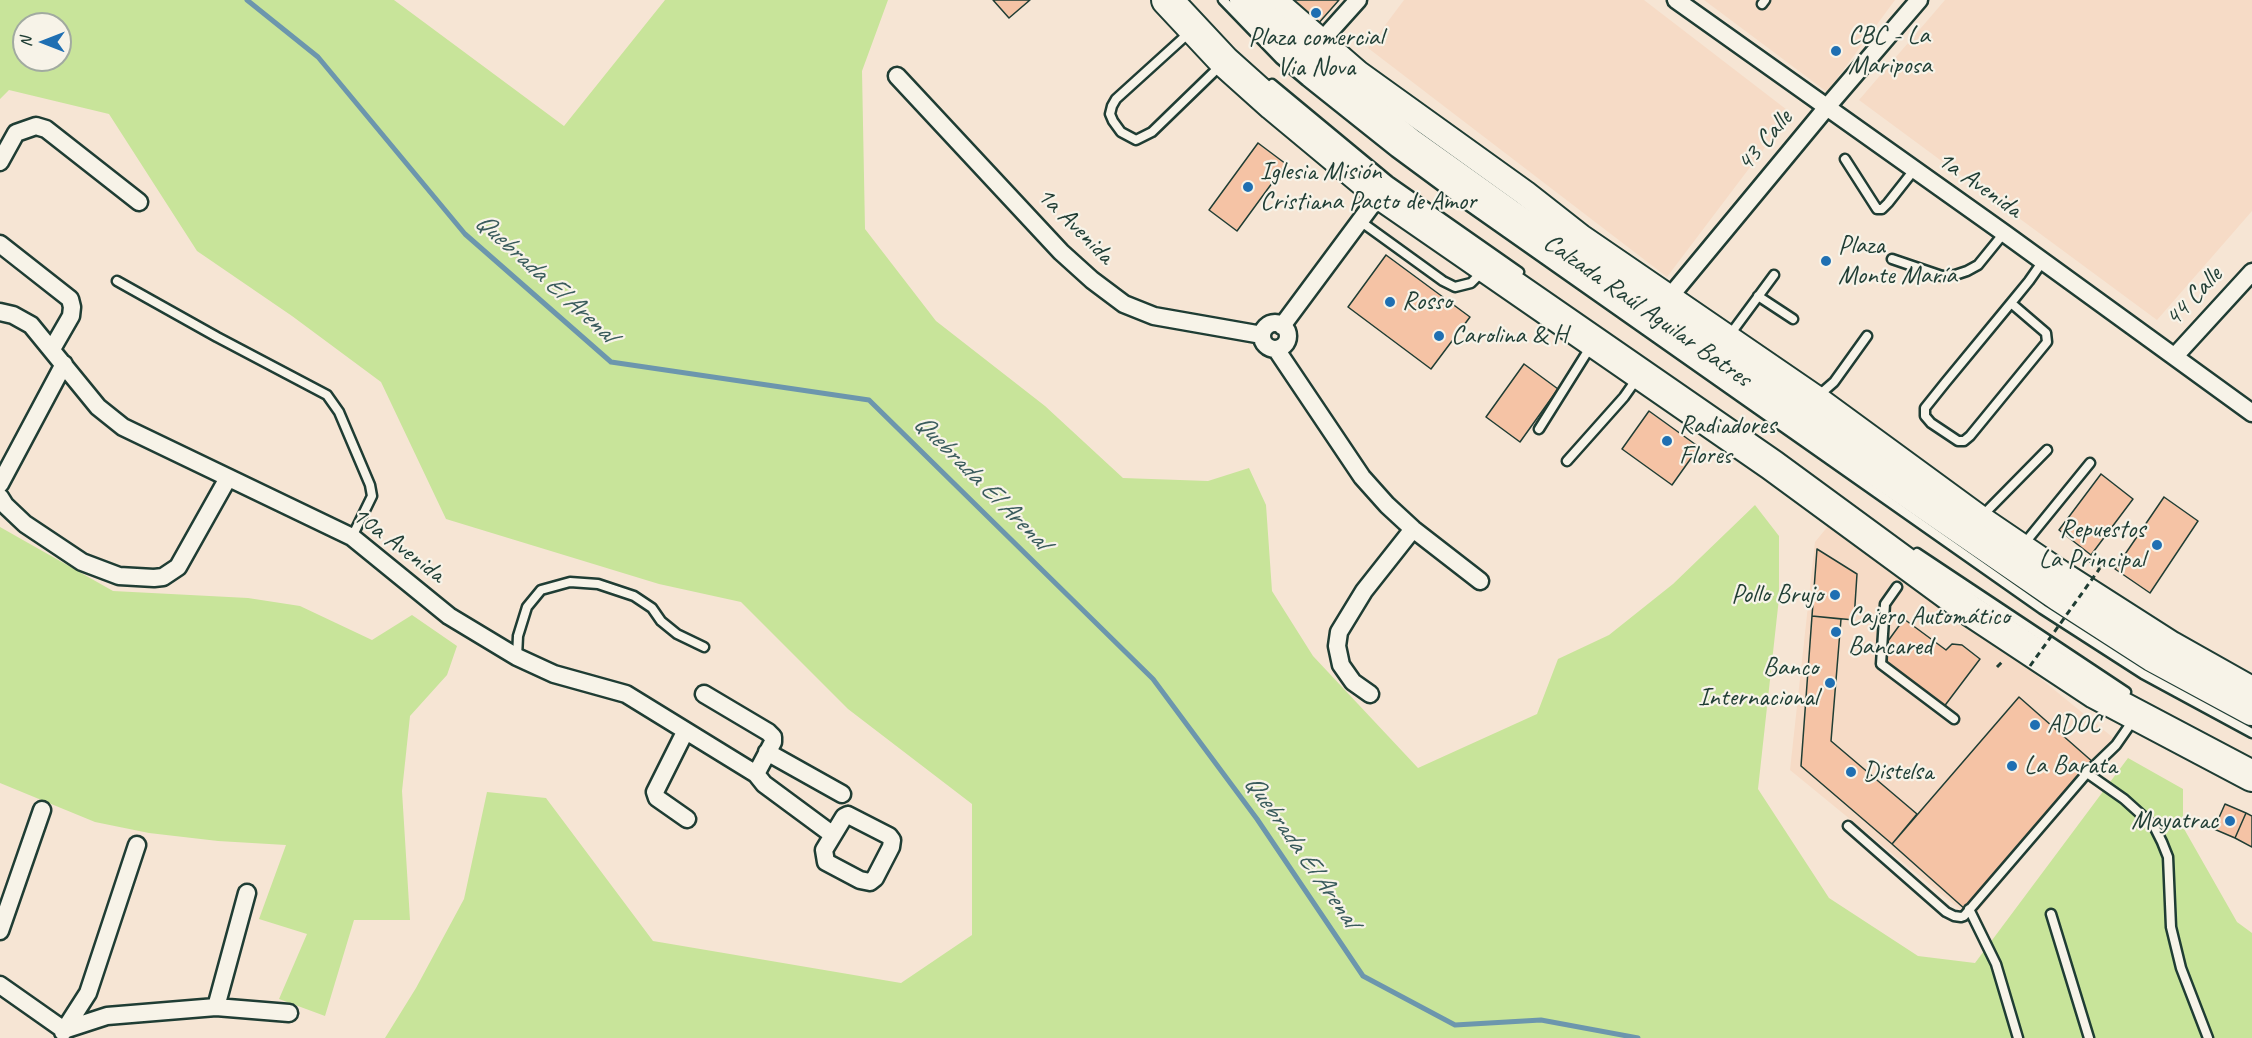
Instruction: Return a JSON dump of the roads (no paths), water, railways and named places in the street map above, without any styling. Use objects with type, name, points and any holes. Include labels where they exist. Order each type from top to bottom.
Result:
[{"type":"highway","points":[[1167,0],[1225,62],[1380,194],[1788,477],[1971,611],[2096,693],[2136,707],[2252,776]]},
{"type":"highway","name":"Calzada Raúl Aguilar Batres","points":[[1245,0],[1313,51],[1410,144],[1661,307],[2059,596],[2151,656],[2252,710]]},
{"type":"highway","points":[[1980,518],[2059,596]]},
{"type":"street","points":[[1274,0],[1313,51],[1358,0]]},
{"type":"street","name":"1a Avenida","points":[[1676,0],[2252,413]]},
{"type":"street","name":"43 Calle","points":[[1661,307],[1918,0]]},
{"type":"street","name":"1a Avenida","points":[[897,76],[1061,252],[1092,280],[1124,304],[1154,316],[1262,335]]},
{"type":"street","points":[[0,162],[16,133],[36,126],[46,129],[138,202]]},
{"type":"street","points":[[1282,326],[1380,194]]},
{"type":"street","points":[[0,244],[70,299],[71,316],[52,349]]},
{"type":"street","name":"44 Calle","points":[[2175,356],[2252,272]]},
{"type":"street","points":[[1661,307],[1727,338],[1816,398],[2022,547],[2172,644],[2252,689]]},
{"type":"street","name":"10a Avenida","points":[[0,312],[13,315],[31,325],[98,406],[123,427],[352,537],[448,616],[518,657],[554,674],[626,694],[756,774],[764,784],[833,835]]},
{"type":"street","points":[[1271,324],[1282,326],[1286,330],[1287,341],[1284,346],[1276,349],[1268,347],[1262,335],[1266,327],[1271,324]]},
{"type":"street","points":[[1276,349],[1362,477],[1413,529],[1480,581]]},
{"type":"street","points":[[0,484],[64,364]]},
{"type":"street","points":[[0,497],[25,524],[94,568],[119,576],[163,577],[177,567],[228,478]]},
{"type":"street","points":[[1370,694],[1353,682],[1341,665],[1337,646],[1339,632],[1364,591],[1413,529]]},
{"type":"street","points":[[704,694],[768,732],[772,737],[772,742],[756,774]]},
{"type":"street","points":[[685,732],[655,792],[657,798],[687,819]]},
{"type":"street","points":[[767,752],[842,794]]},
{"type":"street","points":[[0,931],[42,810]]},
{"type":"street","points":[[62,1034],[88,993],[137,845]]},
{"type":"street","points":[[216,1007],[247,892]]},
{"type":"street","points":[[0,985],[62,1034]]},
{"type":"street","points":[[62,1034],[107,1016],[216,1007],[289,1013]]},
{"type":"lane","points":[[1223,0],[1306,81],[1460,200],[2043,609],[2143,674],[2252,734]]},
{"type":"lane","points":[[1194,29],[1116,99],[1110,114],[1121,132],[1136,140],[1152,132],[1225,62]]},
{"type":"lane","points":[[1265,79],[1389,181],[1523,275]]},
{"type":"lane","points":[[1845,159],[1877,208],[1882,208],[1888,203],[1914,170]]},
{"type":"lane","points":[[1360,221],[1455,287],[1471,283],[1486,268]]},
{"type":"lane","points":[[1892,259],[1942,276],[1955,275],[1967,272],[1978,265],[2004,233]]},
{"type":"lane","points":[[2012,303],[2046,333],[2047,342],[1970,436],[1964,441],[1958,441],[1931,423],[1926,416],[1926,408],[2012,303],[2043,261]]},
{"type":"lane","points":[[1727,338],[1774,275]]},
{"type":"lane","points":[[117,281],[216,338],[327,395],[339,412],[370,485],[372,495],[352,537]]},
{"type":"lane","points":[[1758,296],[1793,320]]},
{"type":"lane","points":[[1816,398],[1834,382],[1867,336]]},
{"type":"lane","points":[[1539,429],[1593,343]]},
{"type":"lane","points":[[1567,461],[1624,397],[1640,374]]},
{"type":"lane","points":[[1980,518],[2047,450]]},
{"type":"lane","points":[[2022,547],[2090,463]]},
{"type":"lane","points":[[1848,826],[1946,912],[1961,917],[2087,773],[2116,745],[2136,707],[2116,687],[1913,550]]},
{"type":"lane","points":[[518,657],[518,636],[527,607],[541,590],[570,582],[613,588],[634,596],[651,608],[661,621],[677,634],[704,647]]},
{"type":"lane","points":[[1897,587],[1885,604],[1881,664],[1954,719]]},
{"type":"lane","points":[[2087,773],[2124,799],[2154,826],[2162,842],[2168,857],[2171,927],[2181,968],[2208,1038]]},
{"type":"lane","points":[[1969,909],[1996,963],[2018,1038]]},
{"type":"lane","points":[[2051,914],[2089,1038]]},
{"type":"waterway","name":"Quebrada El Arenal","points":[[247,0],[318,57],[465,234],[611,362],[869,400],[1153,679],[1257,819],[1363,976],[1455,1025],[1541,1020],[1638,1038]]},
{"type":"place","name":"Plaza comercial Via Nova","points":[[1316,13]]},
{"type":"place","name":"CBC - La Mariposa","points":[[1836,51]]},
{"type":"place","name":"Iglesia Misión Cristiana Pacto de Amor","points":[[1248,187]]},
{"type":"place","name":"Plaza Monte María","points":[[1826,261]]},
{"type":"place","name":"Rosso","points":[[1390,302]]},
{"type":"place","name":"Carolina & H","points":[[1439,336]]},
{"type":"place","name":"Radiadores Flores","points":[[1667,441]]},
{"type":"place","name":"Repuestos La Principal","points":[[2157,545]]},
{"type":"place","name":"Pollo Brujo","points":[[1835,595]]},
{"type":"place","name":"Cajero Automático Bancared","points":[[1836,632]]},
{"type":"place","name":"Banco Internacional","points":[[1830,683]]},
{"type":"place","name":"ADOC","points":[[2035,725]]},
{"type":"place","name":"La Barata","points":[[2012,766]]},
{"type":"place","name":"Distelsa","points":[[1851,772]]},
{"type":"place","name":"Mayatrac","points":[[2230,821]]}]
